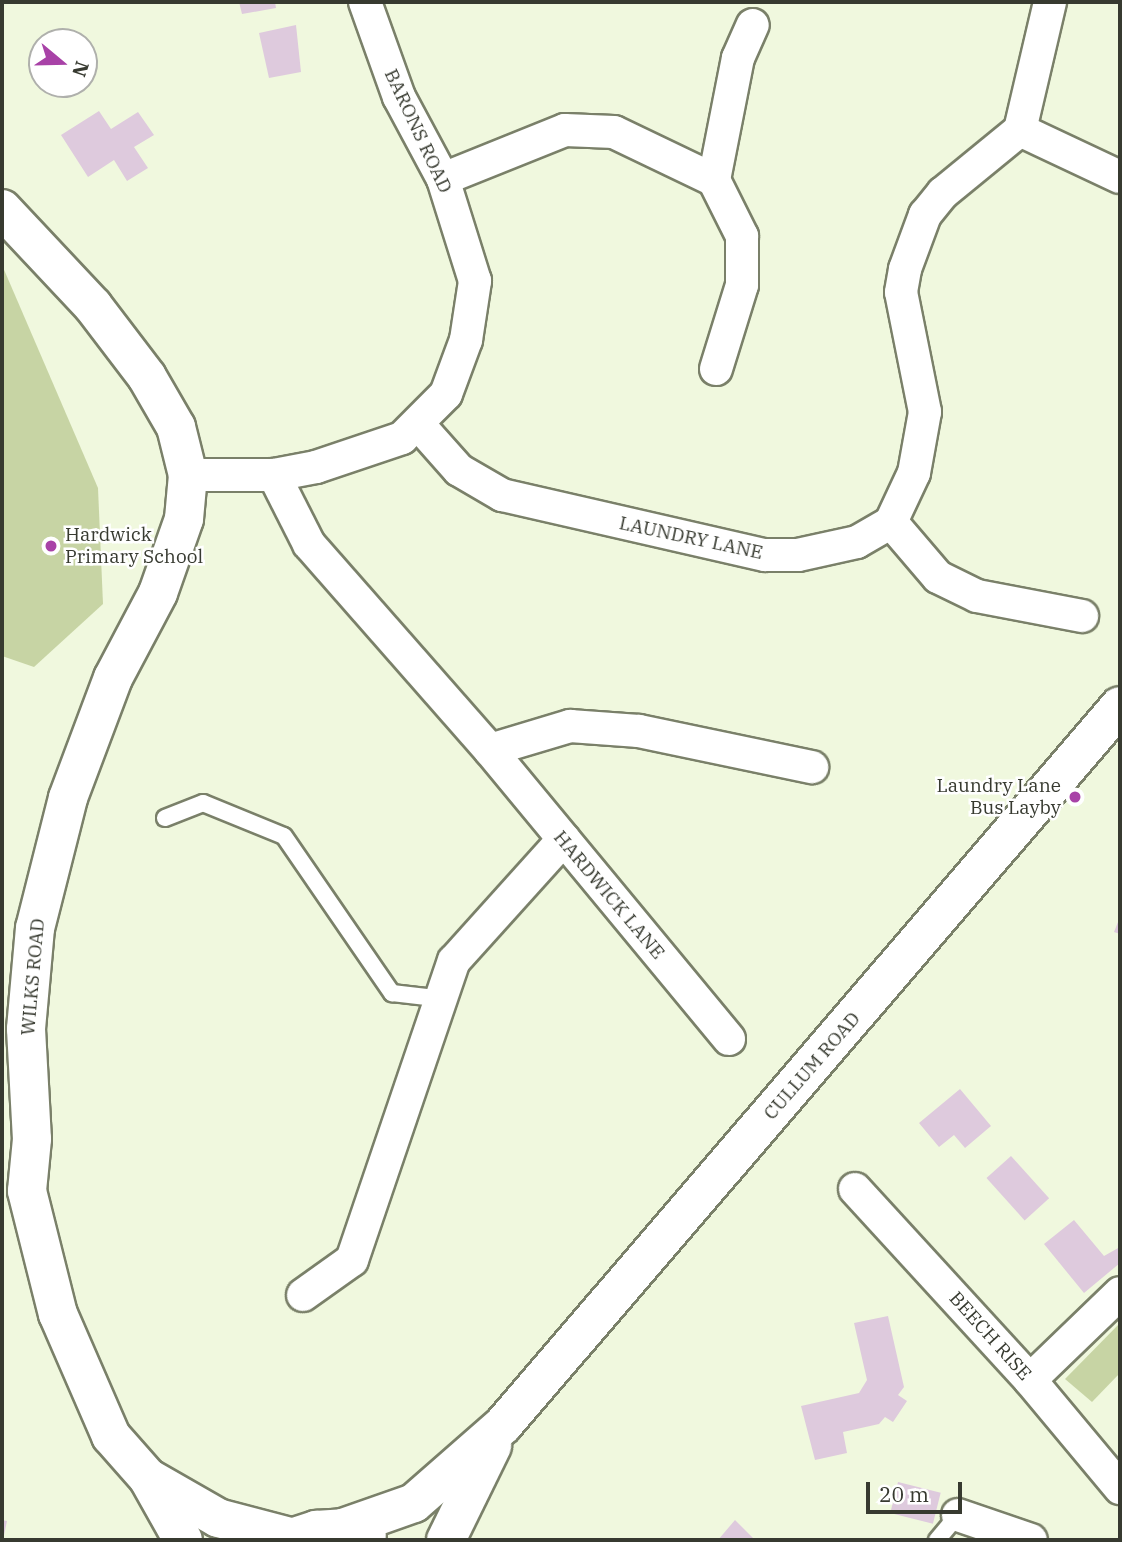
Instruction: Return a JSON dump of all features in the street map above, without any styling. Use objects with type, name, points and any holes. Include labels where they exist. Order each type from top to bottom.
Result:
[{"type":"street","name":"BARONS ROAD","points":[[188,475],[274,475],[316,467],[402,438],[419,425],[446,394],[466,340],[475,281],[443,179],[399,97],[365,2]]},
{"type":"street","points":[[1051,2],[1020,130],[943,193],[915,234],[901,292],[925,412],[914,473],[891,522],[938,577],[977,596],[1082,616]]},
{"type":"street","points":[[716,369],[742,285],[742,236],[714,180],[738,58],[753,24]]},
{"type":"street","points":[[443,179],[565,130],[614,132],[714,180]]},
{"type":"street","points":[[1020,130],[1120,177]]},
{"type":"street","points":[[2,209],[93,306],[147,377],[176,427],[188,475]]},
{"type":"street","name":"LAUNDRY LANE","points":[[419,425],[458,470],[502,495],[765,555],[798,555],[857,542],[891,522]]},
{"type":"street","name":"WILKS ROAD","points":[[183,1540],[148,1478],[111,1436],[58,1314],[27,1191],[32,1139],[26,1029],[35,928],[68,799],[113,678],[158,593],[184,519],[188,475]]},
{"type":"street","name":"HARDWICK LANE","points":[[274,475],[309,544],[490,750],[729,1039]]},
{"type":"street","name":"CULLUM ROAD","points":[[287,1539],[343,1528],[414,1503],[503,1425],[1120,706]]},
{"type":"street","points":[[490,750],[570,726],[639,731],[812,767]]},
{"type":"street","points":[[303,1295],[352,1260],[444,999],[454,961],[564,839]]},
{"type":"street","name":"BEECH RISE","points":[[855,1189],[1030,1380],[1120,1488]]},
{"type":"street","points":[[1030,1380],[1120,1293]]},
{"type":"street","name":"CULLUM ROAD","points":[[446,1540],[503,1425]]},
{"type":"street","name":"WILKS ROAD","points":[[148,1478],[218,1518],[287,1539]]},
{"type":"street","points":[[343,1528],[379,1540]]},
{"type":"street","points":[[956,1528],[1031,1540]]},
{"type":"lane","points":[[165,818],[203,803],[284,836],[391,993],[444,999]]},
{"type":"lane","points":[[937,1540],[956,1528]]},
{"type":"green space","name":"Hardwick Primary School","points":[[2,265],[98,488],[103,604],[34,667],[2,656]]},
{"type":"green space","points":[[1120,1323],[1120,1373],[1092,1402],[1065,1379]]},
{"type":"building","points":[[239,2],[275,2],[276,8],[242,14]]},
{"type":"building","points":[[296,25],[301,72],[269,78],[259,33]]},
{"type":"building","points":[[99,111],[111,129],[138,112],[154,135],[134,147],[148,168],[127,181],[114,160],[88,177],[61,135]]},
{"type":"building","points":[[1120,917],[1120,934],[1114,932]]},
{"type":"building","points":[[960,1089],[991,1126],[965,1148],[954,1135],[939,1147],[919,1123]]},
{"type":"building","points":[[1011,1156],[1049,1198],[1025,1220],[986,1178]]},
{"type":"building","points":[[1074,1220],[1104,1256],[1120,1247],[1120,1263],[1084,1293],[1044,1244]]},
{"type":"building","points":[[888,1316],[904,1387],[898,1395],[907,1401],[893,1422],[885,1417],[879,1424],[843,1432],[847,1453],[815,1460],[801,1406],[859,1393],[867,1380],[854,1323]]},
{"type":"building","points":[[898,1482],[941,1493],[933,1524],[890,1513]]},
{"type":"building","points":[[2,1520],[7,1521],[3,1540],[2,1540]]},
{"type":"building","points":[[735,1520],[755,1540],[718,1540]]},
{"type":"place","name":"Hardwick Primary School","points":[[51,546]]},
{"type":"place","name":"Laundry Lane Bus Layby","points":[[1075,797]]}]
